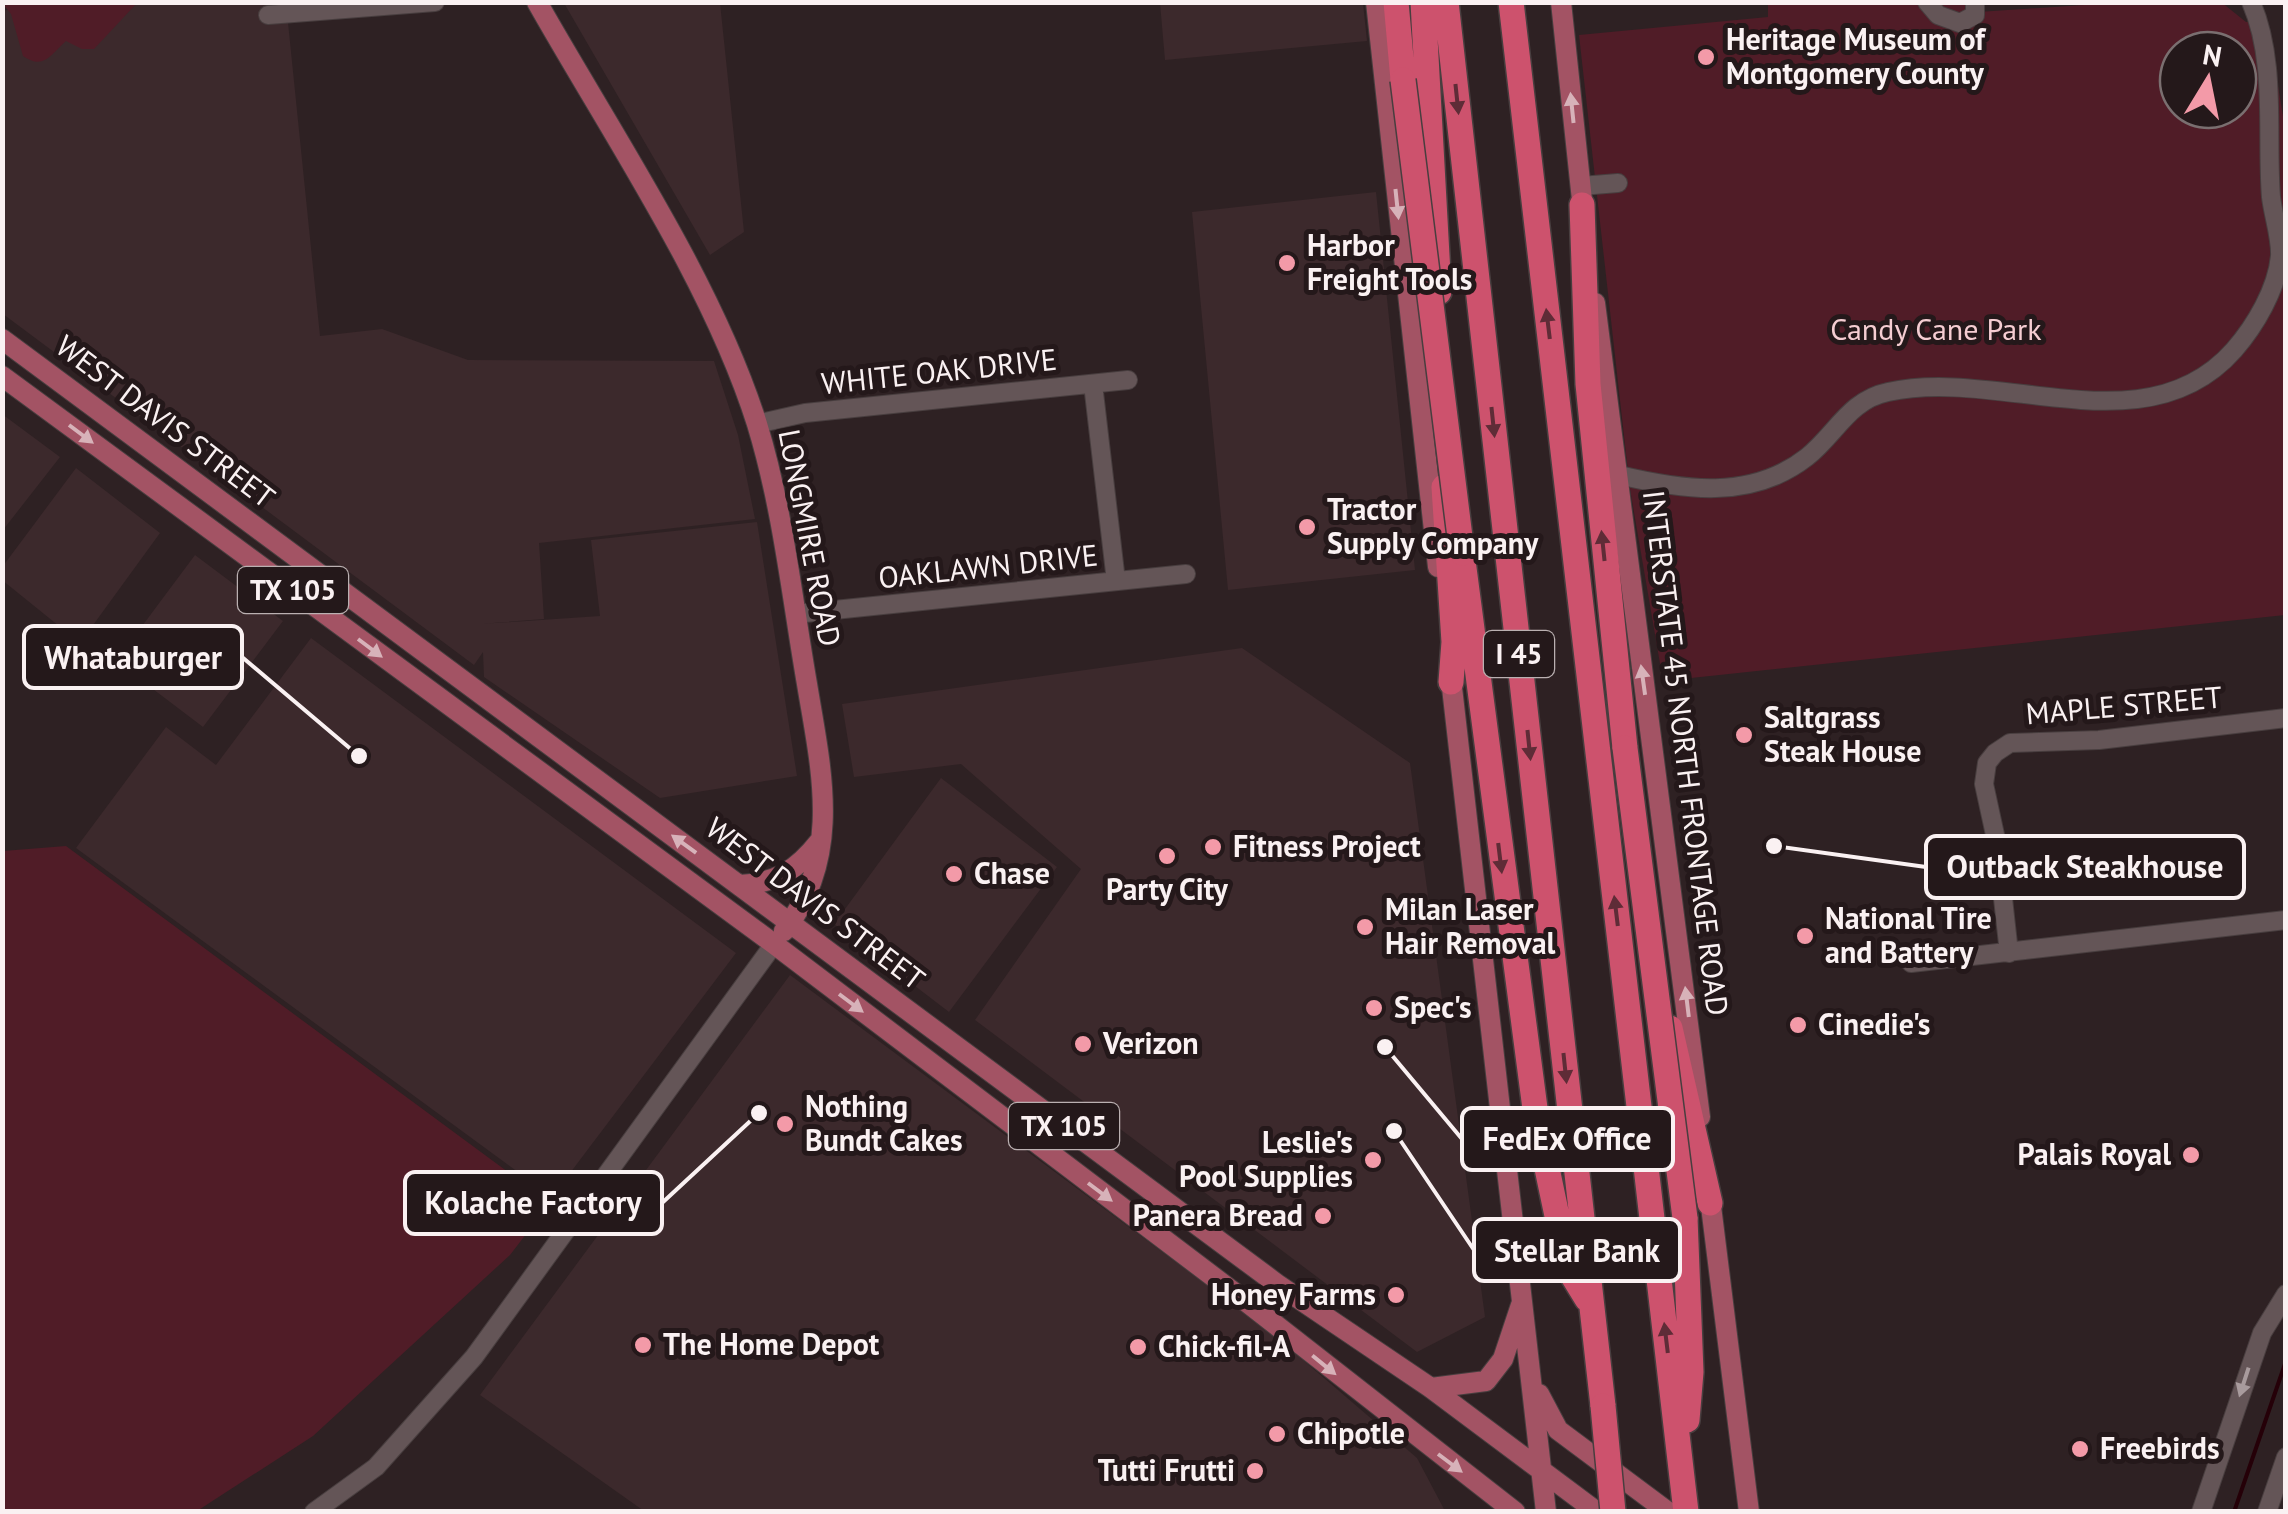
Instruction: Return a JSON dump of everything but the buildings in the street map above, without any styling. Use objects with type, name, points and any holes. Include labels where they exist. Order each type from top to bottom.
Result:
[{"type":"highway","points":[[1396,2],[1517,998],[1536,1116],[1568,1268],[1592,1306]]},
{"type":"highway","points":[[1422,2],[1454,642],[1452,682]]},
{"type":"highway","name":"I 45","points":[[1446,2],[1613,1512]]},
{"type":"highway","name":"I 45","points":[[1512,2],[1686,1512]]},
{"type":"highway","points":[[1581,195],[1588,384],[1624,748],[1685,1218],[1691,1372],[1682,1470]]},
{"type":"highway","points":[[1571,525],[1635,876],[1710,1203]]},
{"type":"main road","name":"LONGMIRE ROAD","points":[[537,2],[700,292],[756,424],[824,782],[824,837],[806,893],[774,944]]},
{"type":"main road","points":[[1376,2],[1546,1512]]},
{"type":"main road","name":"INTERSTATE 45 NORTH FRONTAGE ROAD","points":[[1562,2],[1581,195],[1746,1507]]},
{"type":"main road","name":"WEST DAVIS STREET","points":[[2,338],[1278,1284],[1431,1388],[1598,1512]]},
{"type":"main road","name":"WEST DAVIS STREET","points":[[2,376],[774,944],[1244,1300],[1515,1512]]},
{"type":"main road","points":[[194,517],[205,511],[218,514],[307,579],[342,591]]},
{"type":"main road","points":[[740,885],[776,879],[791,872],[824,837]]},
{"type":"main road","points":[[1431,1388],[1486,1381],[1502,1359],[1523,1298]]},
{"type":"main road","points":[[1533,1383],[1558,1430],[1668,1512]]},
{"type":"street","points":[[268,16],[436,2]]},
{"type":"street","points":[[1927,2],[1938,15],[1960,23],[1975,15],[1976,2]]},
{"type":"street","points":[[1619,475],[1706,491],[1758,482],[1806,458],[1866,398],[1892,390],[2004,389],[2134,402],[2176,392],[2222,364],[2246,337],[2274,283],[2280,253],[2270,176],[2265,52],[2250,2]]},
{"type":"street","points":[[1581,195],[1618,183]]},
{"type":"street","name":"WHITE OAK DRIVE","points":[[756,424],[805,413],[1128,380]]},
{"type":"street","points":[[1093,384],[1116,581]]},
{"type":"street","name":"OAKLAWN DRIVE","points":[[795,614],[1186,574]]},
{"type":"street","name":"MAPLE STREET","points":[[2008,954],[1997,844],[1984,784],[1994,753],[2010,742],[2099,740],[2286,718]]},
{"type":"street","points":[[1910,963],[2286,920]]},
{"type":"street","points":[[314,1512],[376,1466],[474,1357],[774,944]]},
{"type":"street","points":[[2201,1512],[2262,1333],[2286,1294]]},
{"type":"street","points":[[2266,1512],[2286,1456]]},
{"type":"shaded area","points":[[46,2],[286,3],[320,336],[382,329],[468,360],[714,361],[738,435],[755,519],[539,543],[544,619],[480,624],[600,616],[591,540],[757,522],[797,776],[660,798],[484,677],[483,652],[474,665],[3,314],[2,11]]},
{"type":"shaded area","points":[[564,3],[720,3],[744,232],[710,255]]},
{"type":"shaded area","points":[[1160,3],[1363,3],[1367,41],[1165,60]]},
{"type":"shaded area","points":[[1376,192],[1415,570],[1228,590],[1192,212]]},
{"type":"shaded area","points":[[2,414],[60,457],[3,530],[2,530]]},
{"type":"shaded area","points":[[76,468],[160,533],[80,643],[2,580],[3,566]]},
{"type":"shaded area","points":[[195,555],[283,621],[203,727],[116,661]]},
{"type":"shaded area","points":[[311,638],[736,953],[552,1197],[76,848],[166,727],[216,765]]},
{"type":"shaded area","points":[[1242,648],[1410,763],[1485,1317],[1417,1352],[975,1020],[1081,869],[961,764],[854,777],[842,704]]},
{"type":"shaded area","points":[[941,778],[1057,867],[949,1012],[834,924]]},
{"type":"shaded area","points":[[790,975],[1274,1335],[1417,1458],[1445,1511],[644,1511],[480,1395]]},
{"type":"green space","name":"Candy Cane Park","points":[[1768,2],[1977,2],[1978,12],[2128,2],[2221,2],[2246,22],[2267,20],[2286,134],[2285,615],[1663,681],[1630,489],[1579,35],[1768,17]]},
{"type":"green space","points":[[2,3],[137,3],[94,49],[82,49],[66,41],[47,59],[37,62],[23,56],[11,14]]},
{"type":"green space","points":[[66,846],[550,1203],[510,1255],[313,1436],[197,1511],[3,1511],[3,851]]},
{"type":"waterway","points":[[2234,1512],[2286,1361]]},
{"type":"place","name":"Heritage Museum of Montgomery County","points":[[1706,57]]},
{"type":"place","name":"Harbor Freight Tools","points":[[1287,263]]},
{"type":"place","name":"Tractor Supply Company","points":[[1307,527]]},
{"type":"place","name":"Saltgrass Steak House","points":[[1744,735]]},
{"type":"place","name":"Whataburger","points":[[359,756]]},
{"type":"place","name":"Outback Steakhouse","points":[[1774,846]]},
{"type":"place","name":"Fitness Project","points":[[1213,847]]},
{"type":"place","name":"Party City","points":[[1167,856]]},
{"type":"place","name":"Chase","points":[[954,874]]},
{"type":"place","name":"Milan Laser Hair Removal","points":[[1365,927]]},
{"type":"place","name":"National Tire and Battery","points":[[1805,936]]},
{"type":"place","name":"Spec's","points":[[1374,1008]]},
{"type":"place","name":"Cinedie's","points":[[1798,1025]]},
{"type":"place","name":"Verizon","points":[[1083,1044]]},
{"type":"place","name":"FedEx Office","points":[[1385,1047]]},
{"type":"place","name":"Kolache Factory","points":[[759,1113]]},
{"type":"place","name":"Nothing Bundt Cakes","points":[[785,1124]]},
{"type":"place","name":"Stellar Bank","points":[[1394,1131]]},
{"type":"place","name":"Palais Royal","points":[[2191,1155]]},
{"type":"place","name":"Leslie's Pool Supplies","points":[[1373,1160]]},
{"type":"place","name":"Panera Bread","points":[[1323,1216]]},
{"type":"place","name":"Honey Farms","points":[[1396,1295]]},
{"type":"place","name":"The Home Depot","points":[[643,1345]]},
{"type":"place","name":"Chick-fil-A","points":[[1138,1347]]},
{"type":"place","name":"Chipotle","points":[[1277,1434]]},
{"type":"place","name":"Freebirds","points":[[2080,1449]]},
{"type":"place","name":"Tutti Frutti","points":[[1255,1471]]}]
